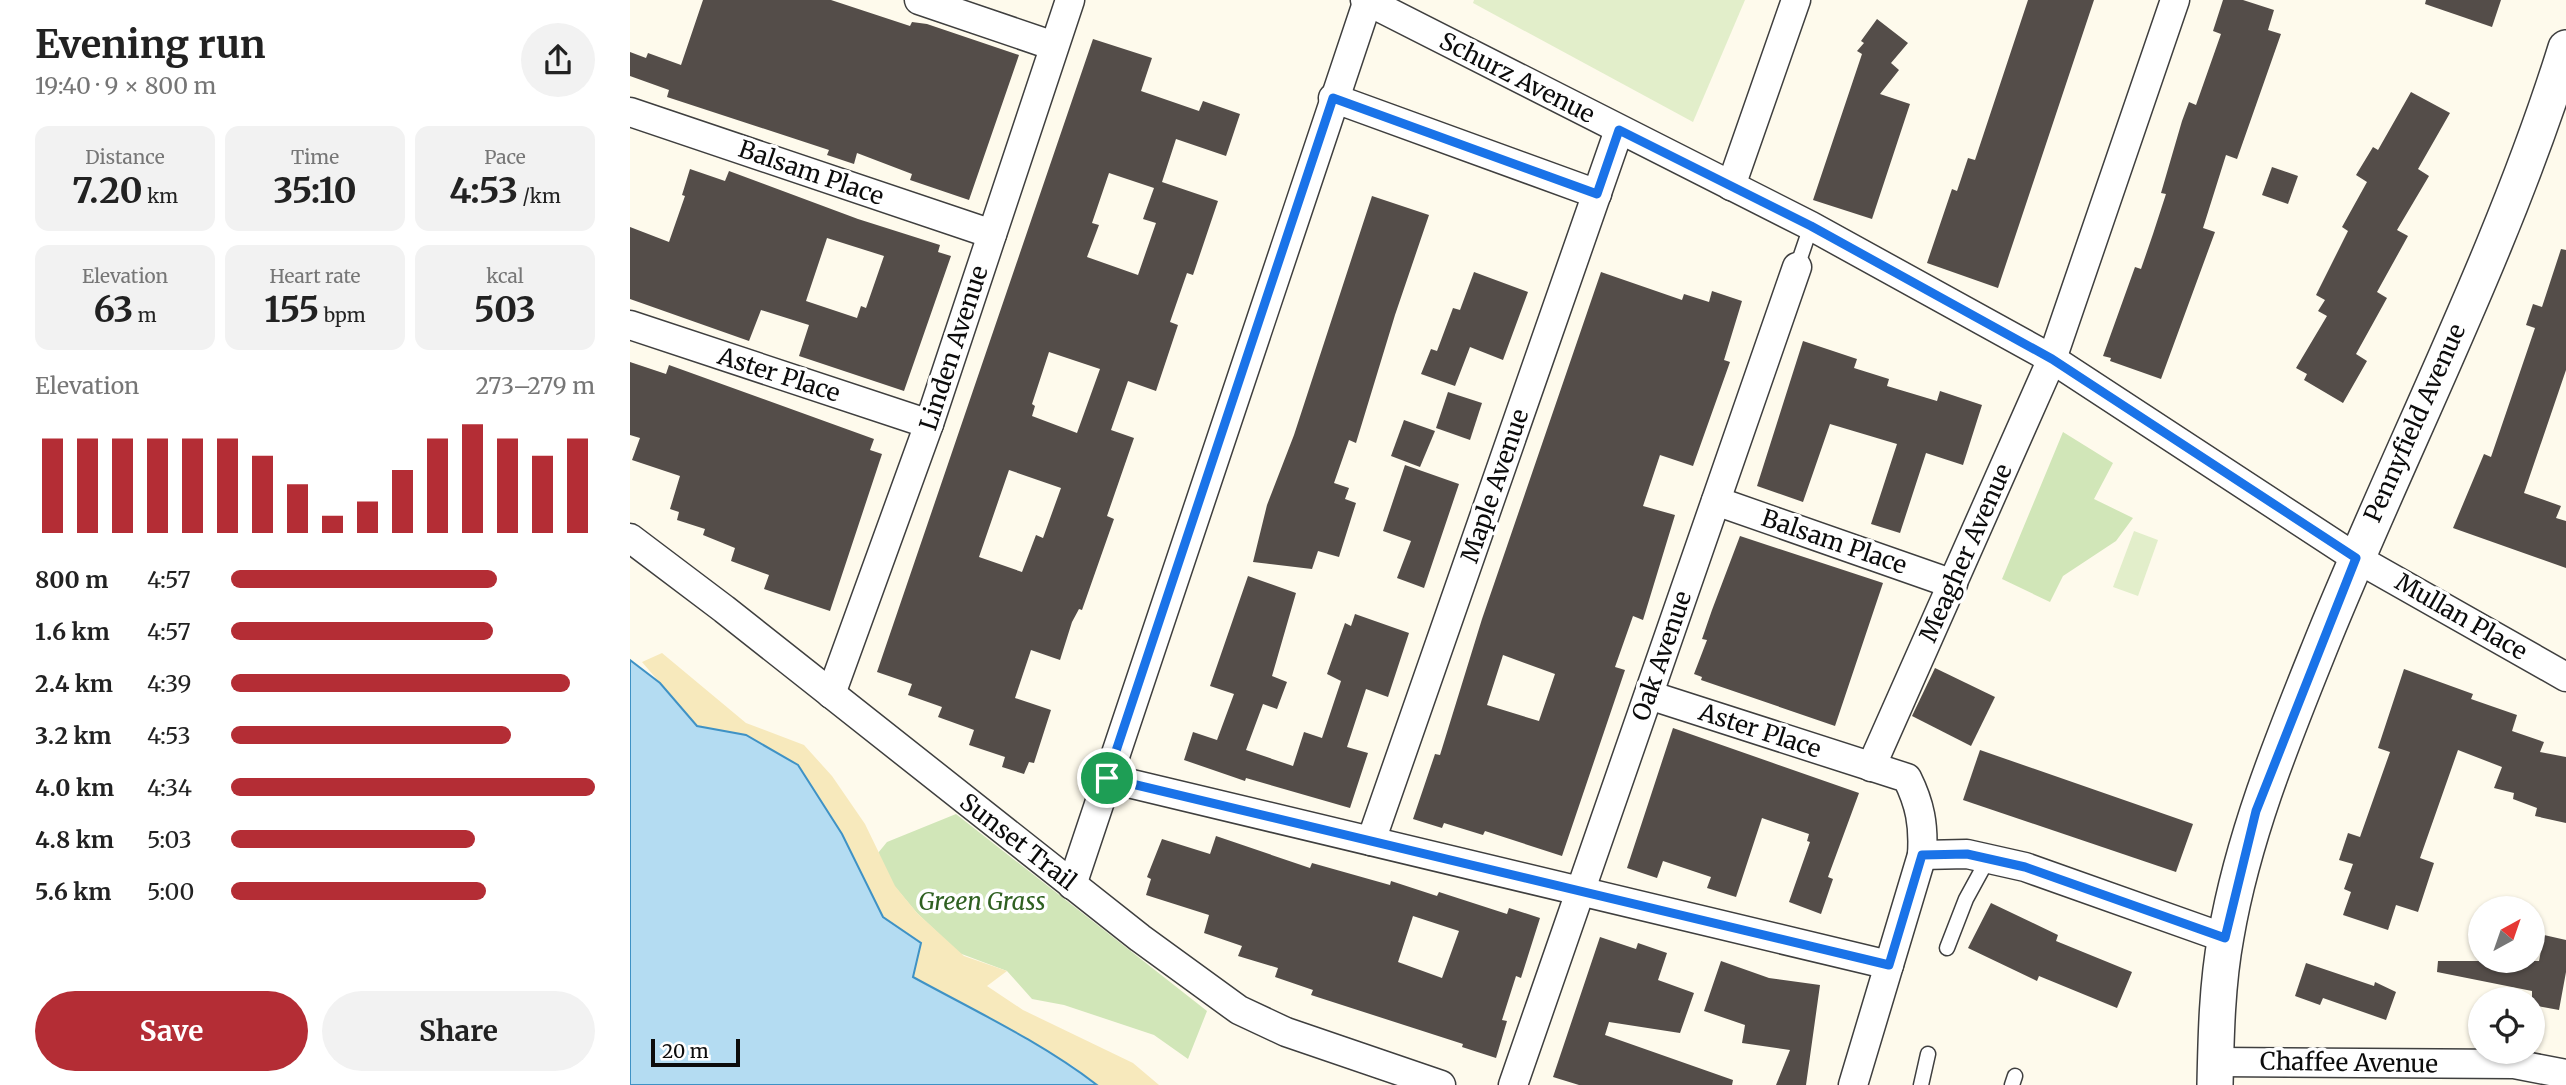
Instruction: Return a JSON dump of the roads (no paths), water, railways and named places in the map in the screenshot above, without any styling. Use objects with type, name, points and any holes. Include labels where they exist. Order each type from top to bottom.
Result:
[{"type":"street","points":[[919,0],[1054,46]]},
{"type":"street","name":"Linden Avenue","points":[[831,694],[929,424],[1070,0]]},
{"type":"street","points":[[1072,885],[1367,0]]},
{"type":"street","name":"Schurz Avenue","points":[[1367,0],[1811,226],[2052,359],[2356,558]]},
{"type":"street","points":[[1731,186],[1796,0]]},
{"type":"street","name":"Meagher Avenue","points":[[1871,767],[2052,359],[2175,0]]},
{"type":"street","name":"Pennyfield Avenue","points":[[2215,1073],[2225,938],[2256,811],[2356,558],[2482,270],[2527,158],[2566,48]]},
{"type":"street","points":[[1333,98],[1597,194]]},
{"type":"street","name":"Balsam Place","points":[[630,112],[992,234]]},
{"type":"street","name":"Maple Avenue","points":[[1371,841],[1619,130]]},
{"type":"street","name":"Oak Avenue","points":[[1513,1085],[1797,267]]},
{"type":"street","name":"Aster Place","points":[[630,325],[929,424]]},
{"type":"street","name":"Balsam Place","points":[[1716,501],[1953,584]]},
{"type":"street","name":"Sunset Trail","points":[[630,538],[1072,885],[1239,1010],[1286,1032],[1441,1085]]},
{"type":"street","name":"Mullan Place","points":[[2356,558],[2566,677]]},
{"type":"street","name":"Aster Place","points":[[1649,695],[1871,767]]},
{"type":"street","points":[[1853,1085],[1922,855],[1924,826],[1918,799],[1907,778],[1871,767]]},
{"type":"street","points":[[1107,778],[1889,965]]},
{"type":"street","points":[[1922,855],[1967,854],[1989,857],[2043,872],[2225,938]]},
{"type":"street","name":"Chaffee Avenue","points":[[2215,1073],[2514,1064],[2566,1074]]},
{"type":"lane","name":"Oak Avenue","points":[[1797,267],[1811,226]]},
{"type":"lane","points":[[1947,948],[1966,899],[1989,857]]},
{"type":"lane","points":[[1921,1085],[1928,1054]]},
{"type":"water","points":[[630,660],[660,683],[697,726],[746,735],[798,765],[842,834],[883,917],[921,943],[913,977],[1031,1041],[1097,1085],[630,1085]]},
{"type":"park label","name":"Green Grass","points":[[982,902]]}]
